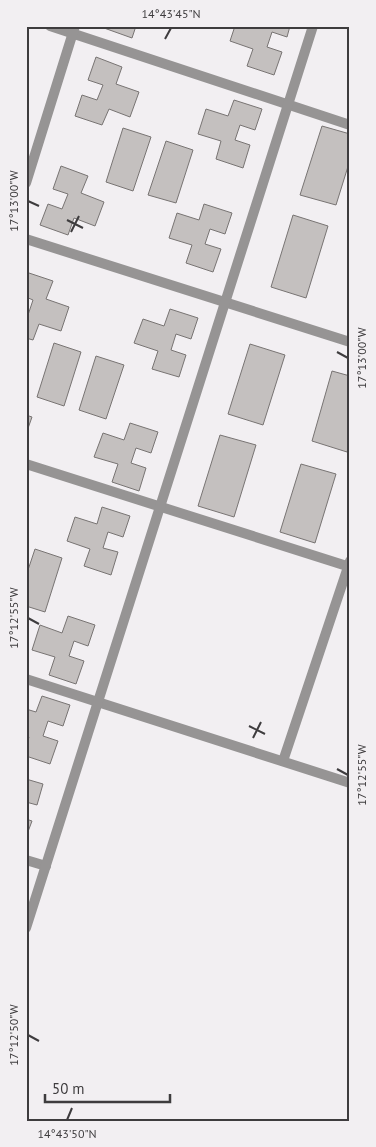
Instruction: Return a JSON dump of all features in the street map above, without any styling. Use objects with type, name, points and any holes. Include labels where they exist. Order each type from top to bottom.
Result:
[{"type":"street","points":[[50,26],[74,30],[350,125]]},
{"type":"street","points":[[26,928],[313,26]]},
{"type":"street","points":[[26,183],[74,30]]},
{"type":"street","points":[[26,239],[350,342]]},
{"type":"street","points":[[26,464],[349,564],[283,761]]},
{"type":"street","points":[[26,679],[350,783]]},
{"type":"street","points":[[26,860],[46,866]]},
{"type":"building","points":[[105,26],[136,26],[132,38],[104,28]]},
{"type":"building","points":[[235,26],[290,26],[287,37],[272,32],[267,47],[282,52],[274,75],[247,66],[253,49],[230,41]]},
{"type":"building","points":[[96,57],[122,67],[116,84],[139,92],[130,117],[109,109],[102,125],[75,116],[82,95],[97,100],[103,85],[88,80]]},
{"type":"building","points":[[234,100],[262,109],[255,130],[240,125],[235,140],[250,145],[243,168],[216,159],[221,141],[198,134],[206,109],[228,116]]},
{"type":"building","points":[[322,126],[350,134],[350,160],[336,205],[300,195]]},
{"type":"building","points":[[123,128],[151,137],[133,191],[106,182]]},
{"type":"building","points":[[166,141],[193,150],[176,203],[148,195]]},
{"type":"building","points":[[61,166],[88,176],[81,193],[104,202],[95,226],[74,218],[68,235],[40,225],[48,204],[62,209],[68,194],[53,189]]},
{"type":"building","points":[[204,204],[232,213],[225,234],[210,229],[205,244],[221,249],[213,272],[186,263],[192,245],[169,238],[177,213],[199,220]]},
{"type":"building","points":[[293,215],[328,226],[306,298],[271,287]]},
{"type":"building","points":[[26,272],[53,281],[46,299],[69,307],[61,331],[39,324],[33,340],[26,338],[26,315],[28,315],[33,300],[26,297]]},
{"type":"building","points":[[170,309],[198,318],[191,339],[176,334],[171,350],[186,355],[179,377],[152,369],[158,351],[134,343],[143,319],[164,326]]},
{"type":"building","points":[[54,343],[81,352],[64,406],[37,397]]},
{"type":"building","points":[[250,344],[285,355],[263,425],[228,414]]},
{"type":"building","points":[[96,356],[124,365],[106,419],[79,410]]},
{"type":"building","points":[[332,371],[350,376],[350,442],[347,452],[312,441]]},
{"type":"building","points":[[26,415],[32,417],[26,434]]},
{"type":"building","points":[[130,423],[158,432],[151,453],[136,448],[131,463],[146,468],[139,491],[112,482],[118,464],[94,457],[103,433],[124,440]]},
{"type":"building","points":[[220,435],[256,445],[234,517],[198,506]]},
{"type":"building","points":[[301,464],[336,474],[315,543],[280,532]]},
{"type":"building","points":[[102,507],[130,516],[123,537],[108,532],[103,548],[118,552],[111,575],[84,566],[90,549],[67,541],[75,517],[97,524]]},
{"type":"building","points":[[35,549],[62,558],[45,612],[26,606],[26,576]]},
{"type":"building","points":[[68,616],[95,625],[88,646],[74,641],[69,656],[84,661],[76,684],[49,675],[55,657],[32,650],[40,625],[62,633]]},
{"type":"building","points":[[42,696],[70,705],[63,726],[48,721],[43,736],[58,741],[50,764],[26,756],[29,737],[26,736],[26,709],[36,712]]},
{"type":"building","points":[[26,779],[43,784],[37,805],[26,802]]},
{"type":"building","points":[[26,819],[32,821],[26,837]]}]
